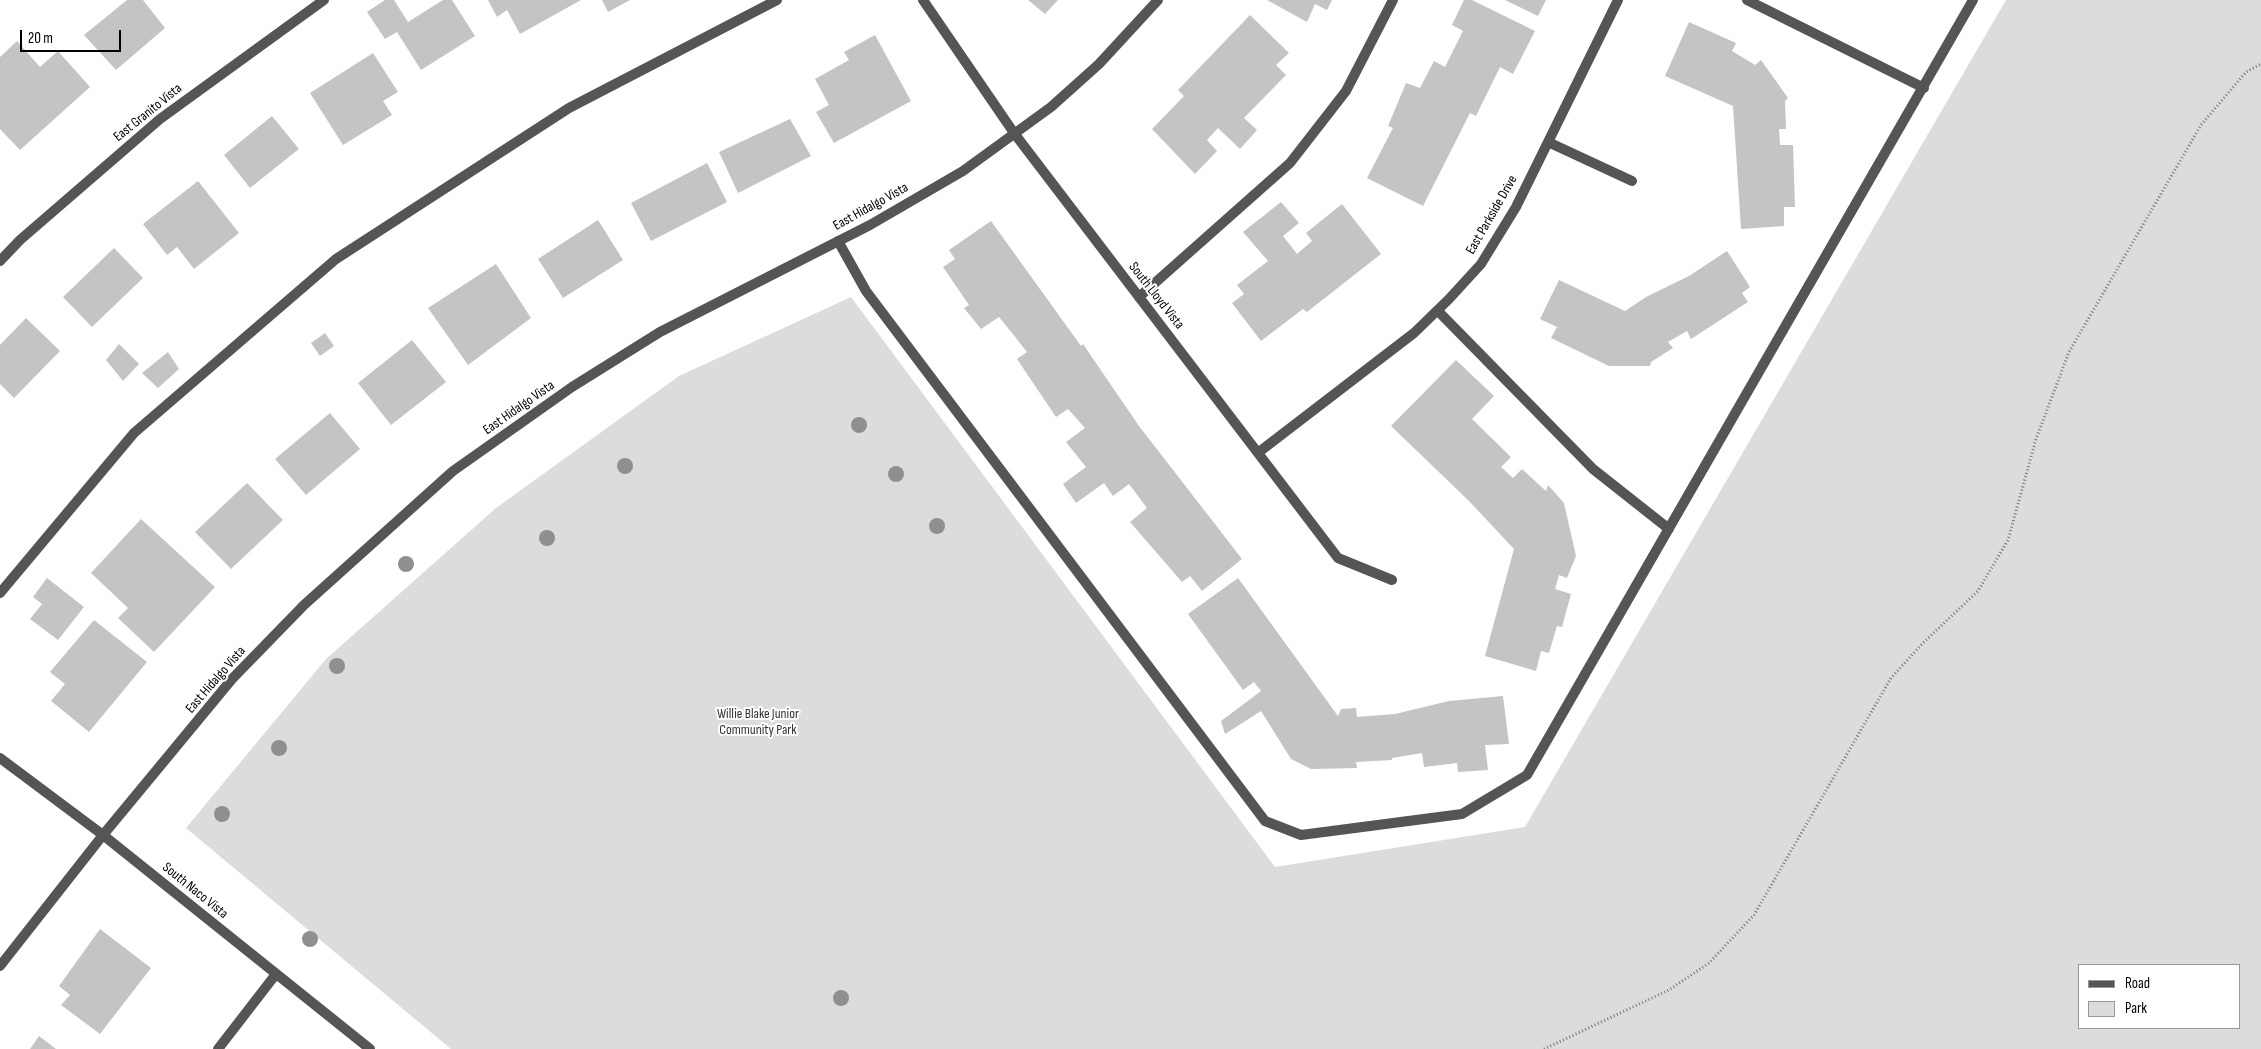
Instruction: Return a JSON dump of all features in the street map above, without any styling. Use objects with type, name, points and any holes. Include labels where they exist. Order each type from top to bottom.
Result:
[{"type":"street","name":"East Granito Vista","points":[[0,261],[20,240],[160,119],[324,0]]},
{"type":"street","points":[[0,593],[134,433],[336,259],[569,108],[777,0]]},
{"type":"street","name":"South Lloyd Vista","points":[[923,0],[1014,133],[1338,558],[1392,580]]},
{"type":"street","name":"East Hidalgo Vista","points":[[0,966],[103,834],[232,679],[304,605],[453,471],[572,387],[660,332],[838,241],[963,171],[1051,108],[1100,64],[1158,0]]},
{"type":"street","points":[[1139,297],[1290,163],[1346,91],[1393,0]]},
{"type":"street","name":"East Parkside Drive","points":[[1259,452],[1414,333],[1481,264],[1516,207],[1618,0]]},
{"type":"street","points":[[1747,0],[1924,88]]},
{"type":"street","points":[[838,241],[866,291],[1265,821],[1301,835],[1462,814],[1527,775],[1973,0]]},
{"type":"street","points":[[1548,142],[1632,181]]},
{"type":"street","points":[[1438,310],[1593,469],[1669,529]]},
{"type":"street","name":"South Naco Vista","points":[[0,758],[103,834],[370,1049]]},
{"type":"street","points":[[218,1049],[276,974]]},
{"type":"path","points":[[1544,1049],[1669,990],[1709,963],[1754,915],[1891,678],[1922,644],[1978,591],[2008,540],[2036,439],[2069,352],[2201,126],[2246,72],[2261,64]]},
{"type":"green space","name":"Willie Blake Junior Community Park","points":[[2006,0],[2261,0],[2261,1049],[451,1049],[186,828],[326,659],[496,508],[679,376],[851,297],[1275,867],[1525,827]]},
{"type":"building","points":[[127,0],[143,0],[165,28],[116,70],[84,35]]},
{"type":"building","points":[[385,0],[394,0],[408,22],[443,0],[452,0],[475,36],[421,70],[397,32],[385,39],[367,12]]},
{"type":"building","points":[[488,0],[581,0],[520,34],[507,10],[497,17]]},
{"type":"building","points":[[602,0],[630,0],[608,12]]},
{"type":"building","points":[[1028,0],[1058,0],[1045,14]]},
{"type":"building","points":[[1267,0],[1332,0],[1327,10],[1315,4],[1307,22]]},
{"type":"building","points":[[1464,0],[1472,0],[1535,31],[1513,74],[1500,67],[1476,116],[1470,113],[1423,206],[1367,178],[1393,128],[1388,126],[1406,83],[1420,88],[1434,61],[1445,67],[1463,31],[1452,25]]},
{"type":"building","points":[[1505,0],[1546,0],[1538,16]]},
{"type":"building","points":[[1250,15],[1289,53],[1276,65],[1286,75],[1244,118],[1257,130],[1240,149],[1218,128],[1207,140],[1217,151],[1195,174],[1152,129],[1184,96],[1178,90]]},
{"type":"building","points":[[1689,22],[1736,43],[1732,51],[1755,65],[1761,60],[1788,98],[1785,101],[1786,129],[1779,129],[1780,145],[1793,145],[1795,207],[1784,207],[1784,226],[1741,229],[1733,106],[1665,76]]},
{"type":"building","points":[[875,35],[911,101],[834,143],[816,112],[829,105],[815,79],[849,60],[844,52]]},
{"type":"building","points":[[17,41],[40,67],[58,51],[90,87],[20,150],[0,129],[0,57]]},
{"type":"building","points":[[373,53],[398,92],[383,101],[392,115],[343,145],[310,93]]},
{"type":"building","points":[[272,116],[299,149],[250,188],[224,155]]},
{"type":"building","points":[[790,119],[811,156],[738,193],[719,152]]},
{"type":"building","points":[[707,163],[727,202],[651,241],[631,203]]},
{"type":"building","points":[[198,181],[239,233],[194,269],[177,247],[167,255],[143,224]]},
{"type":"building","points":[[1281,202],[1299,223],[1283,236],[1297,254],[1312,241],[1306,233],[1342,204],[1381,254],[1307,312],[1303,309],[1261,341],[1232,303],[1244,294],[1237,285],[1268,261],[1243,232]]},
{"type":"building","points":[[598,220],[623,260],[563,298],[538,259]]},
{"type":"building","points":[[991,221],[1081,346],[1083,344],[1139,426],[1242,559],[1202,591],[1190,576],[1182,582],[1130,522],[1147,508],[1129,484],[1113,496],[1104,483],[1076,503],[1063,484],[1086,467],[1066,442],[1085,428],[1068,409],[1056,417],[1017,359],[1027,352],[999,317],[981,329],[964,308],[969,305],[943,267],[955,259],[949,250]]},
{"type":"building","points":[[114,248],[143,278],[92,327],[63,297]]},
{"type":"building","points":[[1727,251],[1750,287],[1742,293],[1748,302],[1691,339],[1687,331],[1668,342],[1673,348],[1651,362],[1650,366],[1609,366],[1551,338],[1557,327],[1540,319],[1559,280],[1625,311],[1646,297],[1689,276]]},
{"type":"building","points":[[496,264],[531,318],[468,365],[428,308]]},
{"type":"building","points":[[26,318],[60,351],[14,398],[0,384],[0,345]]},
{"type":"building","points":[[325,333],[334,346],[320,356],[311,343]]},
{"type":"building","points":[[412,340],[446,382],[391,425],[358,383]]},
{"type":"building","points":[[119,344],[139,364],[123,381],[106,360]]},
{"type":"building","points":[[168,352],[179,369],[158,388],[142,373]]},
{"type":"building","points":[[1456,360],[1494,396],[1472,419],[1511,457],[1501,467],[1513,478],[1522,469],[1546,491],[1548,485],[1564,503],[1576,556],[1567,578],[1559,575],[1555,589],[1571,594],[1562,627],[1557,626],[1549,653],[1541,651],[1536,671],[1485,656],[1514,549],[1469,501],[1391,426]]},
{"type":"building","points":[[330,413],[360,449],[306,495],[275,459]]},
{"type":"building","points":[[247,483],[283,520],[231,569],[195,532]]},
{"type":"building","points":[[141,519],[215,587],[154,652],[118,618],[128,608],[91,573]]},
{"type":"building","points":[[47,578],[84,607],[58,640],[30,619],[42,604],[33,597]]},
{"type":"building","points":[[1238,578],[1338,716],[1341,709],[1356,708],[1357,717],[1395,714],[1449,701],[1503,696],[1509,744],[1485,745],[1488,770],[1458,772],[1457,763],[1424,767],[1422,753],[1392,758],[1392,760],[1356,762],[1357,768],[1311,769],[1291,759],[1261,711],[1225,734],[1221,721],[1261,691],[1254,682],[1243,690],[1188,614]]},
{"type":"building","points":[[94,620],[147,662],[89,732],[51,701],[65,684],[50,672]]},
{"type":"building","points":[[100,929],[151,968],[100,1034],[61,1005],[70,995],[59,986]]},
{"type":"building","points":[[39,1036],[56,1049],[30,1049]]}]
